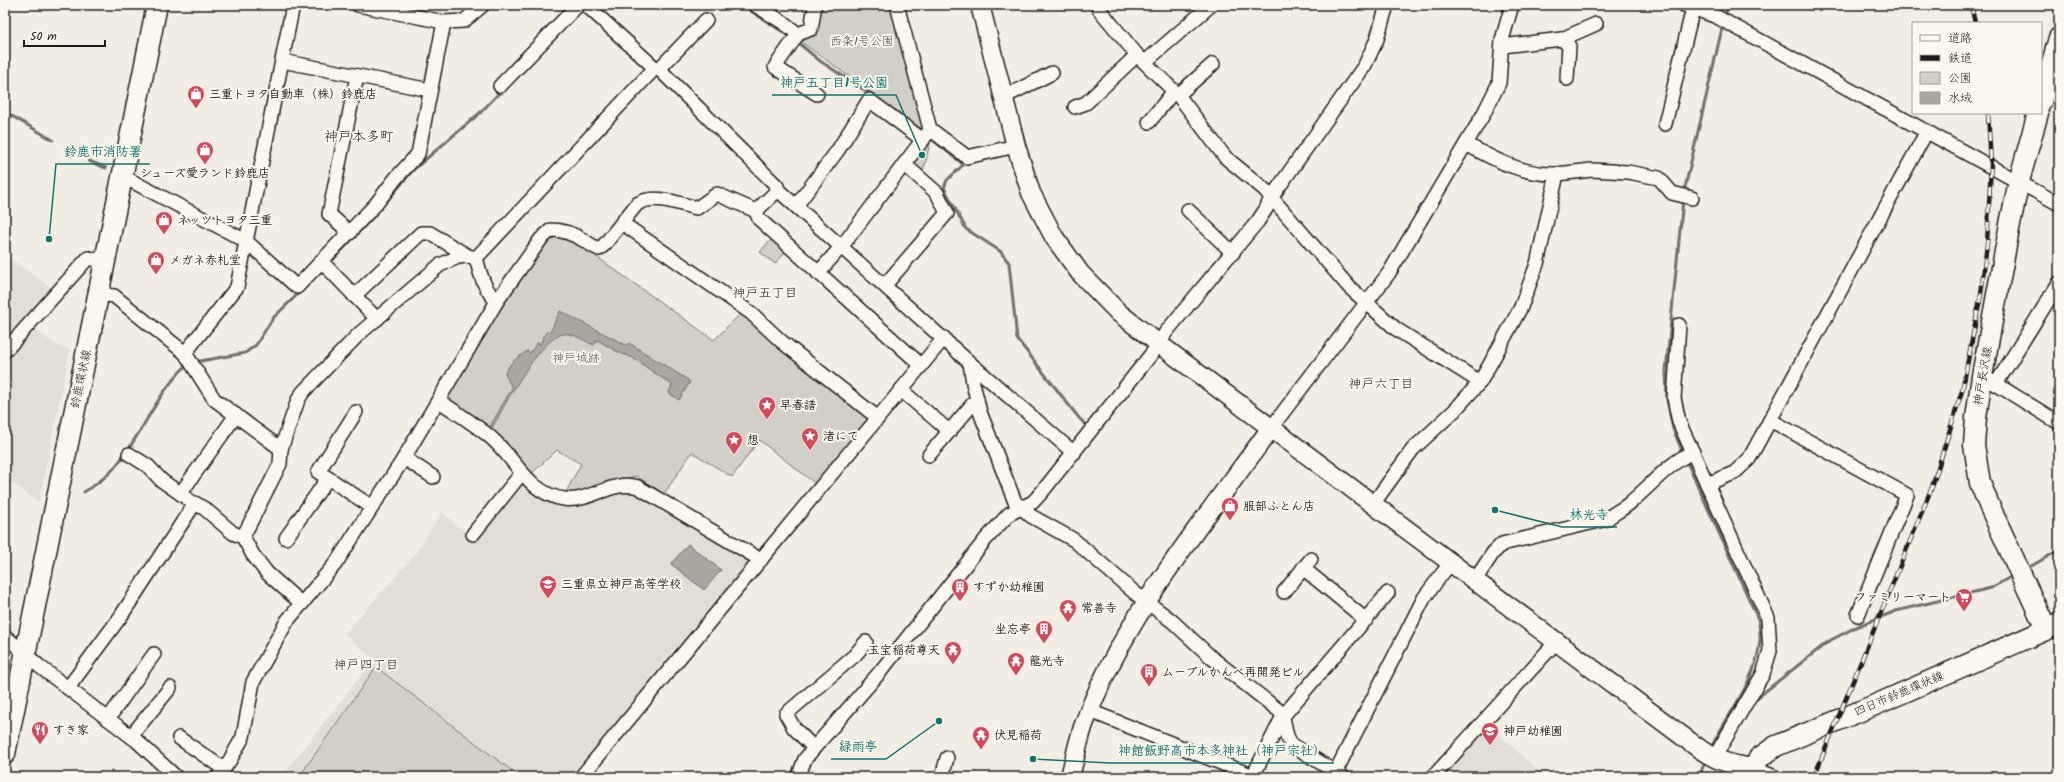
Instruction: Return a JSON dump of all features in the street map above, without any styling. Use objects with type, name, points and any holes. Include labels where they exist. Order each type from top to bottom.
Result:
[{"type":"main road","name":"鈴鹿環状線","points":[[5,754],[24,654],[157,5]]},
{"type":"main road","points":[[2042,98],[2059,38]]},
{"type":"main road","name":"神戸長沢線","points":[[2038,114],[2019,181],[1989,380],[1976,418],[1974,445],[1980,483],[1989,505],[2020,571],[2052,627]]},
{"type":"main road","name":"四日市鈴鹿環状線","points":[[1751,773],[1759,758],[1776,746],[1875,705],[2052,627]]},
{"type":"street","points":[[189,359],[237,287],[293,5]]},
{"type":"street","points":[[358,5],[412,10],[444,22],[464,21],[483,5]]},
{"type":"street","points":[[755,5],[784,23],[795,40]]},
{"type":"street","points":[[815,5],[811,29],[795,40],[775,67],[817,94]]},
{"type":"street","points":[[818,273],[842,246],[926,135],[897,5]]},
{"type":"street","points":[[980,5],[1016,146],[1031,193],[1054,238],[1097,292],[1119,313],[1159,344],[1693,744],[1713,758],[1751,773],[1775,777]]},
{"type":"street","points":[[1101,5],[1099,9],[1141,59],[1176,93],[1225,157],[1264,189],[1349,287],[1396,329],[1480,382]]},
{"type":"street","points":[[1075,107],[1086,103],[1211,5]]},
{"type":"street","points":[[798,777],[805,759],[880,672],[986,539],[1008,514],[1033,502],[1074,453],[1159,344],[1166,332],[1233,253],[1266,210],[1271,198],[1365,65],[1377,39],[1387,5]]},
{"type":"street","points":[[1070,777],[1083,728],[1127,634],[1147,602],[1271,428],[1389,273],[1493,98],[1499,83],[1502,46],[1512,5]]},
{"type":"street","points":[[500,86],[584,6],[657,68],[777,186],[778,190],[842,246],[970,363],[1074,453]]},
{"type":"street","points":[[1665,124],[1688,6],[1717,17],[2059,204]]},
{"type":"street","points":[[243,537],[280,464],[282,449],[298,400],[303,392],[354,340],[440,265],[458,257],[472,257],[706,20]]},
{"type":"street","points":[[122,176],[246,241],[297,287],[324,265],[396,178],[418,154],[444,22]]},
{"type":"street","points":[[1502,46],[1562,39],[1596,24]]},
{"type":"street","points":[[1562,39],[1569,46],[1567,79]]},
{"type":"street","points":[[282,61],[430,90]]},
{"type":"street","points":[[1149,122],[1176,93],[1213,64]]},
{"type":"street","points":[[1004,97],[1052,73]]},
{"type":"street","points":[[350,233],[329,214],[357,76]]},
{"type":"street","points":[[796,206],[838,150],[869,100],[926,135],[967,157],[1016,146]]},
{"type":"street","points":[[1707,484],[1734,473],[1748,459],[1927,131]]},
{"type":"street","points":[[1466,144],[1509,166],[1542,174],[1592,170],[1628,172],[1659,178],[1672,193],[1692,198]]},
{"type":"street","points":[[885,285],[947,213],[937,193],[904,164]]},
{"type":"street","points":[[1372,504],[1413,449],[1454,410],[1480,382],[1522,307],[1535,271],[1557,174]]},
{"type":"street","points":[[756,211],[778,190]]},
{"type":"street","points":[[179,738],[221,773],[242,736],[254,682],[287,621],[336,563],[439,401],[497,300],[541,239],[551,230],[567,232],[593,247],[599,248],[604,245],[637,204],[643,200],[652,199],[697,208],[717,194],[756,211],[759,219],[921,365]]},
{"type":"street","points":[[1188,210],[1233,253]]},
{"type":"street","points":[[622,223],[751,313],[781,341],[878,418]]},
{"type":"street","points":[[354,296],[421,233],[430,233],[472,257],[491,296],[497,300]]},
{"type":"street","points":[[5,351],[88,258],[105,261]]},
{"type":"street","points":[[324,265],[378,319]]},
{"type":"street","points":[[2059,283],[1989,380],[2059,423]]},
{"type":"street","points":[[98,294],[114,296],[189,359],[214,399],[282,449]]},
{"type":"street","points":[[1679,325],[1674,398],[1679,422],[1691,452],[1768,618],[1770,651],[1763,674],[1713,758]]},
{"type":"street","points":[[581,777],[944,338]]},
{"type":"street","points":[[970,363],[977,399],[1015,502],[1032,516],[1074,540],[1147,602],[1172,621],[1212,658],[1282,713],[1287,736],[1291,744],[1337,776],[1424,598],[1451,562]]},
{"type":"street","points":[[901,390],[949,431]]},
{"type":"street","points":[[929,455],[977,399]]},
{"type":"street","points":[[439,401],[489,436],[511,458],[521,474],[543,491],[565,499],[574,499],[619,485],[629,484],[638,487],[761,560]]},
{"type":"street","points":[[356,412],[318,472],[372,508]]},
{"type":"street","points":[[183,490],[236,415]]},
{"type":"street","points":[[1770,420],[1907,495],[1858,615]]},
{"type":"street","points":[[1475,580],[1492,553],[1502,544],[1607,519],[1632,502],[1677,459],[1691,452]]},
{"type":"street","points":[[129,454],[148,466],[162,480],[205,509],[233,533],[243,537],[253,555],[267,573],[302,604]]},
{"type":"street","points":[[404,458],[434,477]]},
{"type":"street","points":[[473,534],[521,474]]},
{"type":"street","points":[[286,538],[328,478]]},
{"type":"street","points":[[68,688],[121,616],[195,503]]},
{"type":"street","points":[[1284,592],[1307,563],[1366,620]]},
{"type":"street","points":[[1090,711],[1252,776],[1283,716],[1388,593]]},
{"type":"street","points":[[5,636],[24,654],[131,736],[176,777]]},
{"type":"street","points":[[1434,777],[1557,641]]},
{"type":"street","points":[[814,748],[794,728],[786,714],[855,655],[866,642]]},
{"type":"street","points":[[108,718],[154,654]]},
{"type":"street","points":[[131,736],[170,688]]},
{"type":"street","points":[[942,777],[947,758]]},
{"type":"shaded area","points":[[5,255],[56,291],[27,324],[58,346],[70,349],[39,502],[5,478]]},
{"type":"shaded area","name":"三重県立神戸高等学校","points":[[522,482],[548,500],[627,489],[641,494],[749,557],[750,565],[573,777],[281,777],[374,659],[344,634],[413,557],[442,512],[474,540]]},
{"type":"shaded area","name":"神戸幼稚園","points":[[1486,724],[1490,725],[1536,769],[1537,768],[1547,777],[1440,777]]},
{"type":"green space","name":"西条1号公園","points":[[821,5],[892,5],[924,128],[922,129],[801,42],[814,34]]},
{"type":"green space","points":[[930,143],[925,165],[921,174],[914,168],[914,159]]},
{"type":"green space","name":"神戸城跡","points":[[563,233],[714,340],[743,311],[868,414],[870,422],[817,485],[759,440],[732,477],[692,452],[664,494],[636,476],[576,493],[565,494],[581,464],[557,450],[529,476],[447,401],[444,396],[499,304],[551,234]]},
{"type":"green space","points":[[773,237],[787,250],[775,264],[760,252]]},
{"type":"green space","points":[[376,667],[520,777],[299,777]]},
{"type":"water","points":[[560,311],[626,345],[629,343],[688,380],[690,382],[679,400],[669,393],[672,385],[633,358],[618,352],[597,340],[594,345],[568,334],[558,336],[547,344],[535,358],[513,391],[490,432],[488,430],[512,388],[505,374],[507,370],[511,364],[527,351],[530,353],[537,343],[540,344],[546,332],[550,332]]},
{"type":"water","points":[[688,544],[721,570],[704,590],[671,564]]},
{"type":"waterway","points":[[742,5],[792,38]]},
{"type":"waterway","points":[[1725,17],[1728,5]]},
{"type":"waterway","points":[[1684,192],[1723,24]]},
{"type":"waterway","points":[[796,41],[820,61],[875,97]]},
{"type":"waterway","points":[[387,201],[413,170],[481,112],[502,90]]},
{"type":"waterway","points":[[5,112],[53,140]]},
{"type":"waterway","points":[[929,137],[962,163],[962,166],[947,180],[944,188],[966,229],[1000,251],[1009,263],[1017,339],[1079,418],[1089,428]]},
{"type":"waterway","points":[[89,161],[106,168]]},
{"type":"waterway","points":[[1683,200],[1666,371],[1667,400],[1673,429],[1683,453]]},
{"type":"waterway","points":[[329,264],[374,216]]},
{"type":"waterway","points":[[195,362],[245,353],[256,345],[273,318],[300,292]]},
{"type":"waterway","points":[[84,492],[97,484],[112,471],[134,441],[167,388],[188,364]]},
{"type":"waterway","points":[[1686,460],[1758,619],[1760,633],[1758,655],[1748,683],[1711,748]]},
{"type":"waterway","points":[[2026,569],[2059,550]]},
{"type":"waterway","points":[[1753,701],[1829,641],[1858,626],[1896,611],[1991,588],[2014,575]]},
{"type":"waterway","points":[[1699,777],[1706,759]]},
{"type":"railway","points":[[1971,5],[1975,22]]},
{"type":"railway","points":[[1814,777],[1932,487],[1962,391],[1981,294],[1987,244],[1991,165],[1988,114]]},
{"type":"place","name":"三重トヨタ自動車（株）鈴鹿店","points":[[196,109]]},
{"type":"place","name":"神戸五丁目1号公園","points":[[922,155]]},
{"type":"place","name":"シューズ愛ランド鈴鹿店","points":[[205,165]]},
{"type":"place","name":"ネッツトヨタ三重","points":[[164,235]]},
{"type":"place","name":"鈴鹿市消防署","points":[[49,239]]},
{"type":"place","name":"メガネ赤札堂","points":[[156,275]]},
{"type":"place","name":"早春譜","points":[[767,420]]},
{"type":"place","name":"渚にて","points":[[810,451]]},
{"type":"place","name":"想","points":[[734,455]]},
{"type":"place","name":"林光寺","points":[[1495,510]]},
{"type":"place","name":"服部ふとん店","points":[[1230,521]]},
{"type":"place","name":"三重県立神戸高等学校","points":[[548,599]]},
{"type":"place","name":"すずか幼稚園","points":[[960,602]]},
{"type":"place","name":"ファミリーマート","points":[[1964,612]]},
{"type":"place","name":"常善寺","points":[[1068,623]]},
{"type":"place","name":"坐忘亭","points":[[1044,644]]},
{"type":"place","name":"玉宝稲荷尊天","points":[[953,665]]},
{"type":"place","name":"龍光寺","points":[[1016,676]]},
{"type":"place","name":"ムーブルかんべ再開発ビル","points":[[1149,687]]},
{"type":"place","name":"緑雨亭","points":[[939,721]]},
{"type":"place","name":"すき家","points":[[40,745]]},
{"type":"place","name":"神戸幼稚園","points":[[1490,746]]},
{"type":"place","name":"伏見稲荷","points":[[981,750]]},
{"type":"place","name":"神館飯野高市本多神社（神戸宗社）","points":[[1033,759]]},
{"type":"district","name":"神戸本多町","points":[[359,137]]},
{"type":"district","name":"神戸五丁目","points":[[765,293]]},
{"type":"district","name":"神戸六丁目","points":[[1381,384]]},
{"type":"district","name":"神戸四丁目","points":[[366,665]]}]
